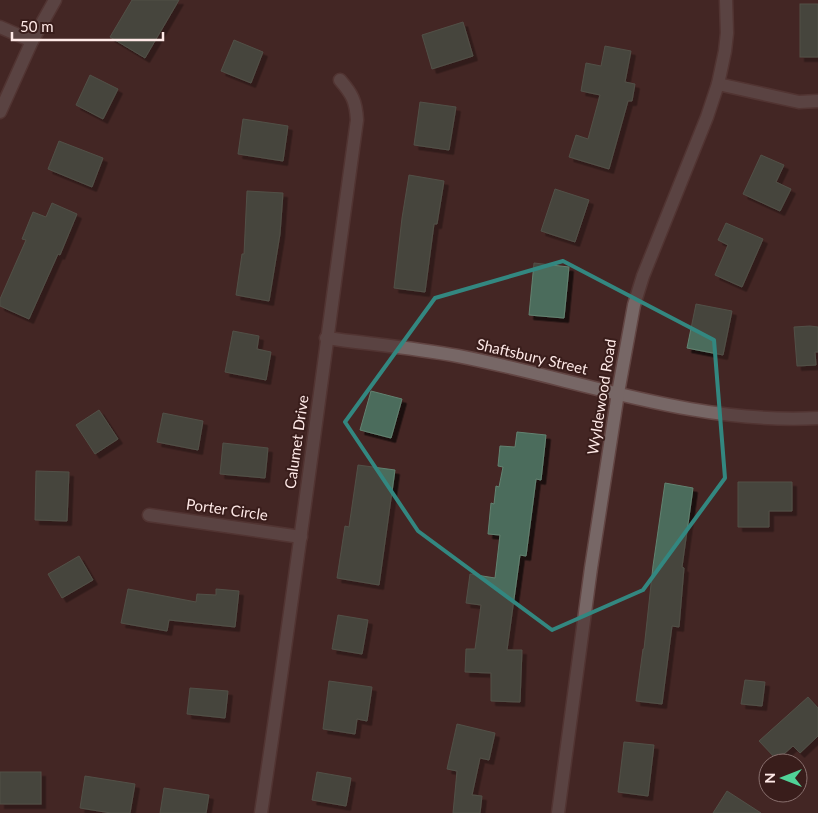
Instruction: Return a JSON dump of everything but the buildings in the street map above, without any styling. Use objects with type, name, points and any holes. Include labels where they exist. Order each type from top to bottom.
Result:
[{"type":"street","points":[[0,112],[32,41],[55,0]]},
{"type":"street","name":"Wyldewood Road","points":[[558,813],[591,568],[618,393],[634,305],[643,276],[718,84],[727,33],[726,0]]},
{"type":"street","points":[[0,27],[32,41]]},
{"type":"street","name":"Calumet Drive","points":[[261,813],[358,120],[356,105],[350,92],[340,80]]},
{"type":"street","points":[[718,84],[799,102],[818,101]]},
{"type":"street","name":"Shaftsbury Street","points":[[326,338],[457,356],[699,411],[791,420],[818,418]]},
{"type":"street","name":"Porter Circle","points":[[149,515],[300,537]]},
{"type":"highlighted area","points":[[563,261],[714,340],[725,478],[643,590],[552,630],[418,531],[345,422],[435,298]]}]
